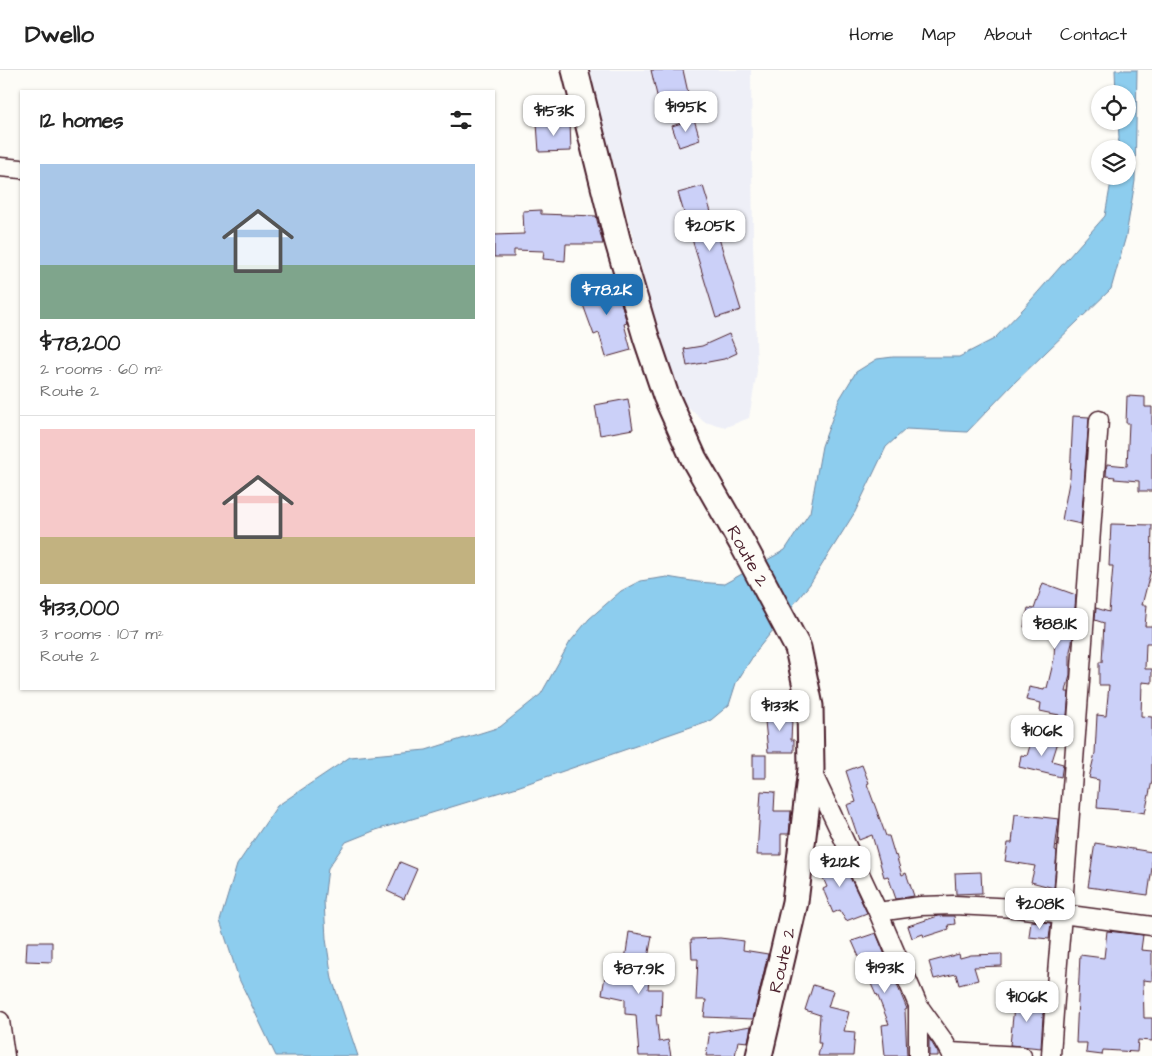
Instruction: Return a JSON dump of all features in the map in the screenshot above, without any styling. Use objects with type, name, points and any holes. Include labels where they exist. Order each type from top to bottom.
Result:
[{"type":"highway","name":"Route 2","points":[[575,70],[620,248],[646,337],[666,396],[694,459],[742,543],[798,648],[810,706],[810,770],[795,902],[759,1056]]},
{"type":"street","points":[[0,167],[20,169]]},
{"type":"street","points":[[1051,1056],[1087,600],[1099,420]]},
{"type":"street","points":[[810,770],[878,912],[918,1004],[951,1054],[1022,1056]]},
{"type":"street","points":[[878,912],[921,906],[954,905],[1017,908],[1152,926]]},
{"type":"street","points":[[918,1004],[918,1056]]},
{"type":"street","points":[[0,1021],[5,1056]]},
{"type":"shaded area","points":[[588,70],[751,70],[757,371],[749,418],[726,427],[704,422],[672,392],[656,322]]},
{"type":"water","points":[[1115,70],[1137,70],[1136,126],[1136,85],[1116,85]]},
{"type":"water","points":[[1119,130],[1136,130],[1136,140],[1119,140]]},
{"type":"water","points":[[1110,185],[1134,185],[1126,236],[1111,289],[1013,384],[967,432],[906,429],[886,447],[855,512],[810,584],[757,650],[736,683],[729,705],[711,720],[517,787],[376,830],[346,842],[328,868],[324,901],[326,939],[332,979],[358,1056],[276,1056],[239,979],[220,921],[237,865],[277,806],[350,757],[426,750],[500,727],[541,694],[570,642],[589,619],[621,591],[640,581],[667,577],[724,584],[785,550],[810,512],[822,446],[839,400],[856,372],[877,359],[893,357],[959,357],[994,339],[1024,308],[1105,216]]},
{"type":"building","points":[[651,70],[683,70],[689,97],[659,104]]},
{"type":"building","points":[[694,119],[700,140],[679,147],[672,126]]},
{"type":"building","points":[[570,121],[571,151],[539,152],[537,123]]},
{"type":"building","points":[[703,186],[741,310],[716,318],[678,193]]},
{"type":"building","points":[[541,210],[541,214],[596,216],[603,244],[566,244],[565,261],[543,259],[544,251],[514,250],[514,257],[495,257],[495,235],[524,234],[523,211]]},
{"type":"building","points":[[614,278],[627,323],[624,324],[631,350],[606,357],[599,333],[594,335],[578,291]]},
{"type":"building","points":[[729,334],[737,353],[724,359],[687,366],[684,349],[702,346]]},
{"type":"building","points":[[1127,396],[1145,397],[1145,407],[1152,407],[1152,491],[1139,491],[1139,481],[1114,479],[1115,477],[1106,476],[1107,464],[1127,466],[1129,423],[1126,423]]},
{"type":"building","points":[[628,399],[633,429],[600,435],[595,405]]},
{"type":"building","points":[[1073,416],[1089,417],[1081,524],[1062,520],[1070,477]]},
{"type":"building","points":[[1111,524],[1152,525],[1151,570],[1142,605],[1147,605],[1145,626],[1152,626],[1152,643],[1146,643],[1145,669],[1152,669],[1152,683],[1142,682],[1141,716],[1152,717],[1152,781],[1145,813],[1097,808],[1099,780],[1089,778],[1095,753],[1097,715],[1106,716],[1109,685],[1099,685],[1099,662],[1102,662],[1104,623],[1095,620],[1096,608],[1109,612],[1113,566],[1109,566]]},
{"type":"building","points":[[1043,583],[1076,595],[1070,651],[1070,675],[1066,692],[1069,692],[1065,737],[1053,734],[1059,715],[1040,711],[1041,703],[1026,700],[1029,687],[1044,690],[1044,688],[1047,688],[1054,659],[1055,634],[1024,627],[1028,608],[1034,609]]},
{"type":"building","points":[[789,706],[790,720],[792,720],[791,740],[794,740],[794,752],[768,752],[765,721],[778,719],[777,707]]},
{"type":"building","points":[[1033,735],[1058,742],[1052,761],[1063,764],[1061,777],[1019,767],[1021,755],[1027,756]]},
{"type":"building","points":[[753,755],[766,755],[766,778],[753,778]]},
{"type":"building","points":[[862,765],[886,836],[889,836],[902,875],[906,873],[914,896],[896,899],[888,876],[884,877],[872,835],[859,840],[847,805],[856,802],[846,771]]},
{"type":"building","points":[[761,791],[775,792],[774,811],[791,811],[789,834],[781,834],[781,855],[757,855]]},
{"type":"building","points":[[1015,814],[1059,819],[1055,850],[1057,851],[1054,888],[1031,882],[1035,866],[1005,861],[1008,843],[1012,843]]},
{"type":"building","points":[[1095,843],[1152,852],[1148,895],[1088,887]]},
{"type":"building","points":[[838,852],[867,913],[846,921],[840,910],[833,913],[823,889],[827,887],[816,862]]},
{"type":"building","points":[[400,862],[417,869],[404,899],[387,891]]},
{"type":"building","points":[[981,872],[982,893],[956,894],[955,873]]},
{"type":"building","points":[[938,916],[954,916],[955,924],[948,925],[949,929],[924,937],[923,934],[912,938],[908,926]]},
{"type":"building","points":[[1031,921],[1051,923],[1049,939],[1029,937]]},
{"type":"building","points":[[1107,931],[1143,935],[1141,950],[1152,951],[1152,981],[1143,980],[1144,1018],[1152,1018],[1152,1041],[1138,1040],[1137,1052],[1103,1050],[1102,1055],[1086,1053],[1087,1043],[1076,1043],[1080,955],[1104,958]]},
{"type":"building","points":[[629,932],[652,936],[646,969],[650,970],[648,989],[662,989],[661,1016],[656,1015],[659,1042],[668,1040],[671,1056],[639,1056],[636,1015],[625,1014],[625,999],[602,994],[607,965],[624,967]]},
{"type":"building","points":[[876,933],[907,1009],[905,1010],[907,1056],[885,1056],[882,1025],[889,1024],[852,941]]},
{"type":"building","points":[[720,938],[744,941],[743,950],[768,954],[753,1019],[704,1017],[706,1000],[696,1000],[698,959],[692,959],[691,939]]},
{"type":"building","points":[[27,942],[52,942],[52,962],[26,961]]},
{"type":"building","points":[[959,954],[960,958],[971,955],[1002,954],[1002,966],[974,967],[978,980],[959,985],[956,974],[934,979],[929,962]]},
{"type":"building","points":[[813,985],[833,991],[828,1007],[849,1012],[844,1031],[855,1032],[853,1056],[818,1056],[821,1043],[818,1043],[820,1015],[805,1010]]},
{"type":"building","points":[[1015,997],[1044,1000],[1041,1048],[1010,1045]]},
{"type":"building","points":[[751,1026],[748,1042],[738,1041],[735,1056],[706,1056],[708,1033]]},
{"type":"building","points":[[929,1038],[938,1053],[938,1056],[929,1056]]}]
